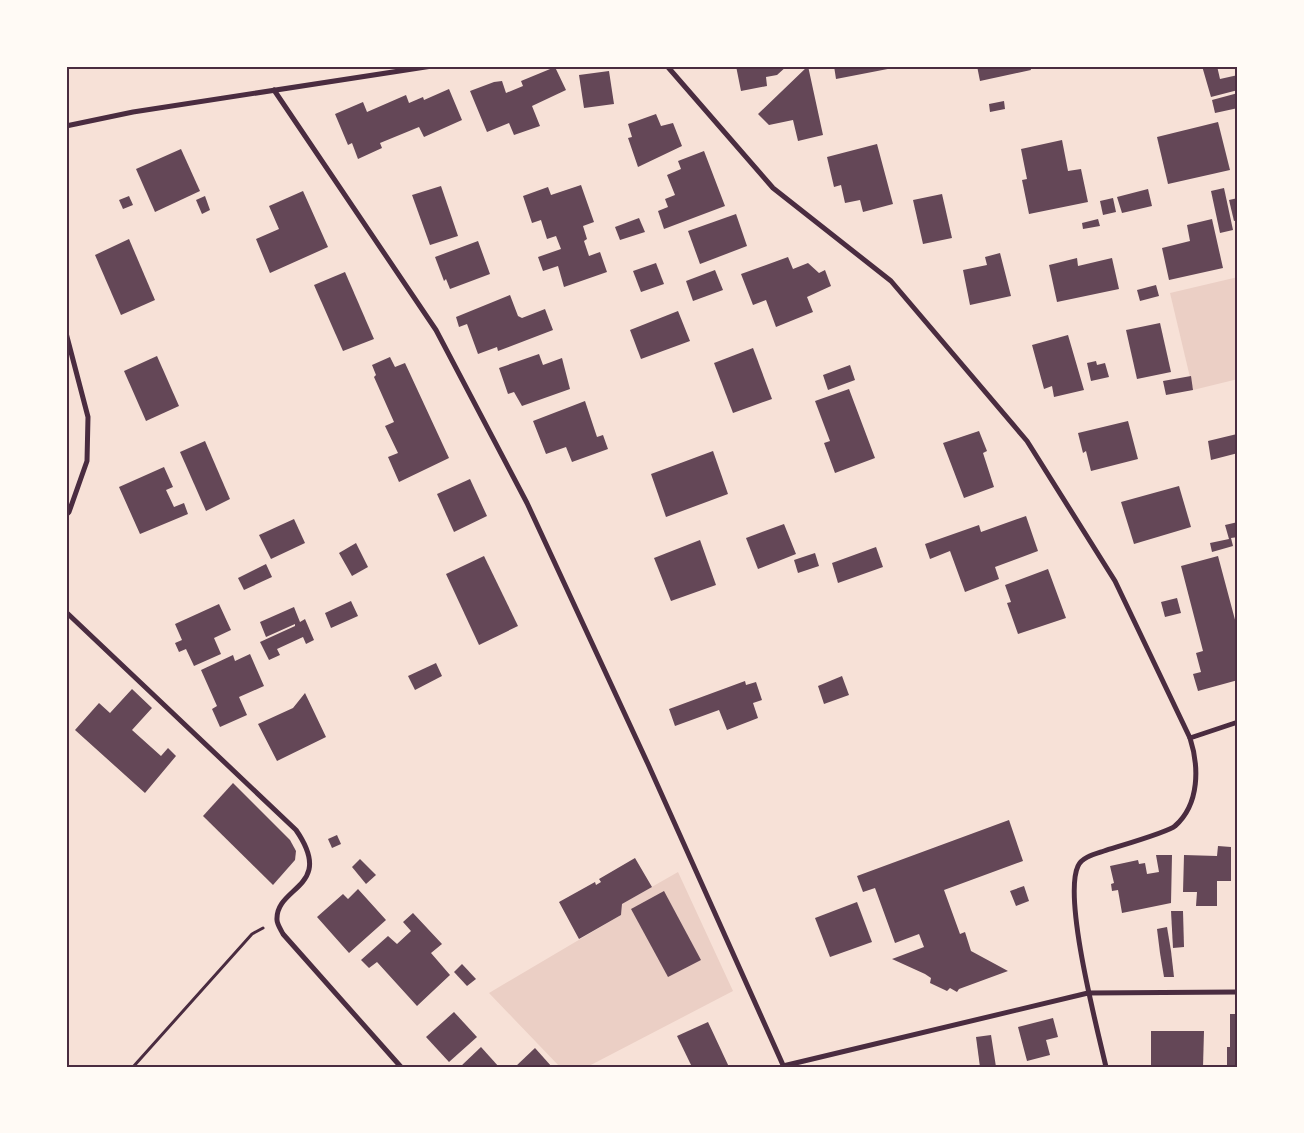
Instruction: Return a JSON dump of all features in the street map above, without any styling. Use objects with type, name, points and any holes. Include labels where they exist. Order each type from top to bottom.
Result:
[{"type":"street","points":[[66,126],[133,112],[432,66]]},
{"type":"street","points":[[667,66],[773,188],[891,281],[1027,441],[1115,581],[1190,738],[1196,756],[1197,777],[1187,811],[1175,827],[1092,855],[1080,863],[1074,877],[1076,911],[1088,993],[1106,1067]]},
{"type":"street","points":[[274,90],[436,330],[523,495],[644,755],[783,1066],[1088,993],[1238,992]]},
{"type":"street","points":[[66,333],[88,417],[87,462],[66,515]]},
{"type":"street","points":[[66,612],[296,830],[302,838],[307,846],[310,867],[305,880],[280,907],[277,921],[283,934],[401,1067]]},
{"type":"street","points":[[1190,738],[1238,722]]},
{"type":"path","points":[[133,1067],[252,934],[277,921]]},
{"type":"shaded area","points":[[1238,277],[1238,379],[1193,390],[1170,293]]},
{"type":"shaded area","points":[[678,872],[733,991],[587,1067],[560,1067],[489,993],[621,915],[622,904]]},
{"type":"building","points":[[736,66],[787,66],[777,75],[766,77],[767,86],[741,91]]},
{"type":"building","points":[[808,66],[823,135],[798,141],[793,120],[769,125],[758,114]]},
{"type":"building","points":[[834,66],[898,66],[898,67],[836,79]]},
{"type":"building","points":[[977,66],[1030,66],[1031,70],[980,81]]},
{"type":"building","points":[[1202,66],[1217,66],[1220,79],[1238,75],[1238,90],[1211,97]]},
{"type":"building","points":[[555,67],[566,90],[532,106],[540,126],[514,135],[509,123],[487,132],[470,91],[502,81],[506,93],[523,86],[521,81]]},
{"type":"building","points":[[609,71],[614,104],[584,108],[579,75]]},
{"type":"building","points":[[449,89],[462,120],[424,137],[419,127],[380,143],[382,148],[358,159],[352,143],[348,145],[335,114],[363,102],[367,112],[406,95],[409,103],[423,97],[424,100]]},
{"type":"building","points":[[1238,93],[1238,108],[1215,113],[1212,100]]},
{"type":"building","points":[[1004,101],[1005,109],[990,112],[989,104]]},
{"type":"building","points":[[656,114],[661,126],[673,123],[682,146],[638,167],[628,138],[632,137],[628,124]]},
{"type":"building","points":[[1218,122],[1230,170],[1168,184],[1157,137]]},
{"type":"building","points":[[1062,140],[1068,171],[1081,169],[1088,202],[1029,214],[1022,180],[1027,179],[1021,149]]},
{"type":"building","points":[[877,144],[893,204],[863,212],[860,200],[845,203],[841,185],[834,187],[827,157]]},
{"type":"building","points":[[181,149],[200,191],[155,212],[136,169]]},
{"type":"building","points":[[704,151],[725,206],[664,229],[658,211],[668,207],[665,199],[675,195],[667,175],[681,169],[678,161]]},
{"type":"building","points":[[581,185],[594,222],[583,226],[587,239],[584,241],[589,256],[600,252],[607,272],[564,287],[558,266],[543,271],[538,257],[561,249],[556,236],[547,239],[541,220],[532,223],[523,196],[548,187],[551,195]]},
{"type":"building","points":[[441,186],[458,236],[430,245],[412,195]]},
{"type":"building","points":[[1224,188],[1233,230],[1220,233],[1211,191]]},
{"type":"building","points":[[1148,189],[1152,206],[1122,213],[1117,197]]},
{"type":"building","points":[[303,191],[328,247],[270,273],[256,239],[279,229],[269,206]]},
{"type":"building","points":[[942,194],[952,238],[923,244],[913,200]]},
{"type":"building","points":[[129,196],[133,205],[123,209],[119,200]]},
{"type":"building","points":[[205,196],[210,210],[202,214],[196,200]]},
{"type":"building","points":[[1113,198],[1116,212],[1103,215],[1100,201]]},
{"type":"building","points":[[1238,198],[1238,220],[1234,221],[1229,200]]},
{"type":"building","points":[[736,214],[747,246],[700,264],[688,231]]},
{"type":"building","points":[[639,218],[645,232],[620,240],[615,227]]},
{"type":"building","points":[[1098,219],[1100,226],[1083,229],[1082,223]]},
{"type":"building","points":[[1212,219],[1223,268],[1169,280],[1162,248],[1190,241],[1187,225]]},
{"type":"building","points":[[129,239],[155,300],[121,315],[95,255]]},
{"type":"building","points":[[478,241],[490,274],[450,289],[446,279],[444,281],[435,257]]},
{"type":"building","points":[[1000,253],[1011,296],[970,305],[963,270],[987,265],[985,257]]},
{"type":"building","points":[[788,257],[793,269],[808,263],[819,273],[825,270],[831,286],[807,297],[813,312],[776,327],[766,300],[753,305],[741,274]]},
{"type":"building","points":[[1077,258],[1078,266],[1112,258],[1119,289],[1057,302],[1049,265]]},
{"type":"building","points":[[656,263],[664,284],[641,292],[633,271]]},
{"type":"building","points":[[715,270],[723,290],[693,301],[686,281]]},
{"type":"building","points":[[345,272],[374,339],[343,351],[314,285]]},
{"type":"building","points":[[1156,285],[1159,296],[1140,301],[1137,290]]},
{"type":"building","points":[[510,295],[518,316],[522,318],[545,309],[553,330],[498,351],[497,347],[478,354],[467,324],[459,327],[456,317]]},
{"type":"building","points":[[678,311],[690,341],[641,359],[630,330]]},
{"type":"building","points":[[1160,323],[1171,372],[1137,379],[1126,330]]},
{"type":"building","points":[[1068,335],[1084,390],[1054,397],[1052,386],[1044,389],[1032,345]]},
{"type":"building","points":[[753,348],[772,399],[733,413],[714,363]]},
{"type":"building","points":[[539,354],[543,365],[562,358],[570,389],[522,406],[514,392],[508,394],[499,368]]},
{"type":"building","points":[[157,356],[179,406],[146,421],[124,371]]},
{"type":"building","points":[[390,357],[395,367],[405,363],[449,458],[399,482],[388,457],[398,453],[385,426],[394,422],[374,377],[376,375],[372,365]]},
{"type":"building","points":[[1096,361],[1097,365],[1105,363],[1109,377],[1091,381],[1087,363]]},
{"type":"building","points":[[850,365],[855,380],[828,390],[823,375]]},
{"type":"building","points":[[1191,376],[1193,390],[1166,395],[1163,381]]},
{"type":"building","points":[[849,389],[875,458],[835,473],[824,443],[830,441],[815,401]]},
{"type":"building","points":[[585,401],[597,437],[603,435],[608,449],[572,462],[566,447],[546,454],[533,421]]},
{"type":"building","points":[[1128,421],[1138,459],[1091,471],[1086,451],[1083,453],[1078,433]]},
{"type":"building","points":[[979,431],[987,451],[983,453],[994,487],[964,498],[943,443]]},
{"type":"building","points":[[1237,434],[1238,453],[1211,460],[1208,441]]},
{"type":"building","points":[[205,441],[230,499],[206,511],[180,452]]},
{"type":"building","points":[[713,451],[728,494],[666,517],[651,474]]},
{"type":"building","points":[[164,467],[173,487],[166,490],[174,507],[184,503],[188,514],[140,534],[119,487]]},
{"type":"building","points":[[470,479],[487,516],[454,532],[437,494]]},
{"type":"building","points":[[1179,486],[1191,527],[1134,544],[1121,502]]},
{"type":"building","points":[[1026,516],[1038,551],[995,567],[999,579],[965,592],[950,551],[930,559],[925,544],[979,525],[981,532]]},
{"type":"building","points":[[294,519],[305,543],[271,559],[259,535]]},
{"type":"building","points":[[1238,522],[1238,537],[1231,538],[1233,546],[1212,552],[1210,543],[1229,539],[1225,525]]},
{"type":"building","points":[[784,524],[796,554],[758,569],[746,538]]},
{"type":"building","points":[[700,540],[716,585],[671,601],[654,558]]},
{"type":"building","points":[[356,543],[368,567],[352,576],[339,553]]},
{"type":"building","points":[[876,547],[883,567],[838,583],[832,563]]},
{"type":"building","points":[[815,553],[819,566],[798,573],[794,560]]},
{"type":"building","points":[[484,556],[518,626],[479,645],[446,574]]},
{"type":"building","points":[[1218,556],[1238,631],[1238,680],[1198,691],[1193,674],[1201,672],[1196,653],[1203,651],[1181,566]]},
{"type":"building","points":[[266,564],[272,577],[244,590],[238,578]]},
{"type":"building","points":[[1048,569],[1066,618],[1018,634],[1007,603],[1011,602],[1005,585]]},
{"type":"building","points":[[1177,598],[1181,613],[1165,617],[1161,602]]},
{"type":"building","points":[[351,601],[358,616],[331,628],[325,613]]},
{"type":"building","points":[[219,604],[231,630],[214,638],[221,654],[194,666],[186,649],[179,652],[175,643],[182,640],[175,624]]},
{"type":"building","points":[[294,607],[300,622],[305,619],[314,640],[306,644],[303,637],[277,649],[280,655],[269,660],[260,642],[295,626],[295,624],[266,637],[260,622]]},
{"type":"building","points":[[250,654],[264,686],[239,697],[247,715],[220,727],[212,709],[217,706],[201,670],[233,655],[235,661]]},
{"type":"building","points":[[436,663],[442,676],[415,690],[408,676]]},
{"type":"building","points":[[842,676],[849,695],[824,704],[818,686]]},
{"type":"building","points":[[745,681],[746,685],[756,682],[762,700],[753,703],[758,718],[727,730],[719,710],[675,726],[669,709]]},
{"type":"building","points":[[132,689],[152,708],[132,730],[161,756],[168,748],[176,756],[145,793],[75,730],[99,703],[110,713]]},
{"type":"building","points":[[305,693],[326,737],[277,761],[258,724],[293,708]]},
{"type":"building","points":[[233,783],[290,840],[296,851],[295,860],[273,885],[203,816]]},
{"type":"building","points":[[1009,820],[1023,861],[944,890],[960,934],[965,932],[971,951],[1008,971],[959,989],[957,992],[950,988],[947,991],[930,983],[931,978],[925,974],[892,959],[924,947],[919,934],[895,943],[875,888],[863,892],[857,876]]},
{"type":"building","points":[[337,835],[341,844],[332,848],[328,839]]},
{"type":"building","points":[[1218,846],[1231,847],[1231,881],[1217,881],[1217,906],[1196,906],[1197,892],[1183,892],[1184,855],[1217,856]]},
{"type":"building","points":[[1156,855],[1172,855],[1171,903],[1122,913],[1118,890],[1112,891],[1111,884],[1114,883],[1110,866],[1138,860],[1139,864],[1145,863],[1147,874],[1159,872]]},
{"type":"building","points":[[635,858],[652,887],[622,904],[621,915],[579,939],[559,902],[595,882],[596,885],[601,882],[599,879]]},
{"type":"building","points":[[360,859],[376,875],[366,884],[352,867]]},
{"type":"building","points":[[1024,886],[1029,901],[1016,906],[1010,891]]},
{"type":"building","points":[[358,889],[386,920],[349,953],[317,917],[343,894],[348,899]]},
{"type":"building","points":[[664,891],[701,960],[668,977],[631,909]]},
{"type":"building","points":[[1236,893],[1238,893],[1238,914],[1236,914]]},
{"type":"building","points":[[857,902],[872,942],[830,957],[815,918]]},
{"type":"building","points":[[1171,911],[1183,911],[1184,947],[1173,948]]},
{"type":"building","points":[[413,913],[442,944],[431,953],[450,975],[417,1006],[377,962],[369,968],[361,960],[388,936],[397,944],[411,931],[403,922]]},
{"type":"building","points":[[1167,927],[1174,977],[1164,977],[1160,953],[1157,929]]},
{"type":"building","points":[[462,964],[476,979],[467,986],[454,972]]},
{"type":"building","points":[[454,1012],[477,1037],[449,1062],[426,1037]]},
{"type":"building","points":[[1230,1014],[1238,1014],[1238,1065],[1227,1065],[1227,1047],[1230,1047]]},
{"type":"building","points":[[1053,1018],[1058,1037],[1046,1040],[1050,1055],[1027,1061],[1018,1027]]},
{"type":"building","points":[[708,1022],[729,1067],[692,1067],[677,1036]]},
{"type":"building","points":[[1151,1031],[1204,1031],[1203,1067],[1151,1067]]},
{"type":"building","points":[[991,1035],[996,1067],[980,1067],[976,1037]]},
{"type":"building","points":[[481,1047],[499,1067],[460,1067]]},
{"type":"building","points":[[535,1048],[552,1067],[515,1067]]}]
